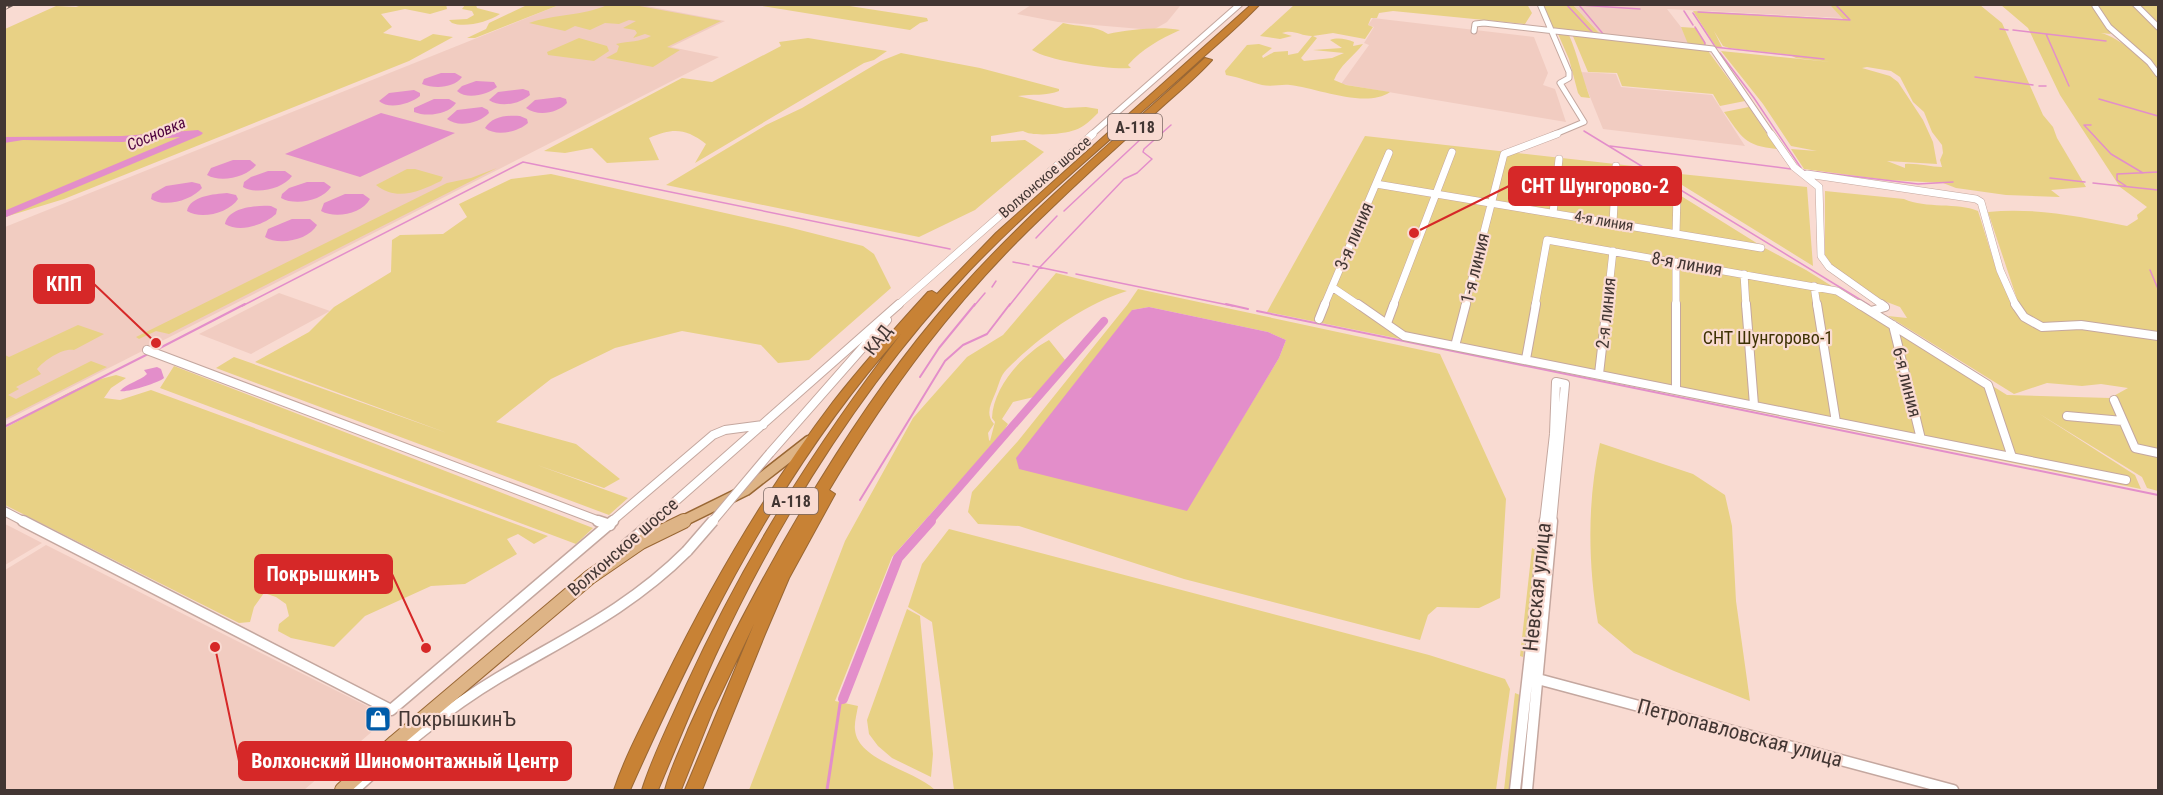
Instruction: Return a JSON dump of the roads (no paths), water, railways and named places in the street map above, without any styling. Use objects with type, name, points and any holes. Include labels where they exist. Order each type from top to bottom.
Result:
[{"type":"highway","name":"КАД","points":[[650,790],[704,660],[786,509],[826,446],[913,326],[987,246],[1257,4]]},
{"type":"highway","name":"КАД","points":[[673,790],[686,754],[784,551],[858,434],[939,320],[1003,250],[1268,4]]},
{"type":"highway","points":[[622,790],[684,658],[722,588],[770,505],[818,432],[866,367],[915,311],[960,267],[987,246]]},
{"type":"highway","points":[[694,790],[735,686],[782,578],[812,526],[858,434]]},
{"type":"main road","points":[[590,577],[641,542],[746,490],[787,460],[818,432]]},
{"type":"main road","name":"Волхонское шоссе","points":[[342,790],[590,577]]},
{"type":"street","name":"Волхонское шоссе","points":[[590,577],[1240,4]]},
{"type":"street","points":[[1540,4],[1551,31]]},
{"type":"street","points":[[2136,4],[2158,27]]},
{"type":"street","points":[[2095,6],[2114,32],[2149,62],[2158,74]]},
{"type":"street","points":[[1474,31],[1475,24],[1480,22],[1713,49],[1801,173],[1819,187],[1821,256],[1829,267],[1885,307],[1871,311]]},
{"type":"street","name":"1-я линия","points":[[1455,346],[1504,154],[1581,126],[1584,122],[1560,83],[1570,76],[1551,31]]},
{"type":"street","points":[[1387,323],[1452,152]]},
{"type":"street","name":"3-я линия","points":[[1319,319],[1389,153]]},
{"type":"street","points":[[1552,213],[1559,159]]},
{"type":"street","points":[[1613,223],[1616,166]]},
{"type":"street","points":[[1801,173],[1976,199],[1981,202],[2001,274],[2015,304],[2024,316],[2037,325],[2048,327],[2073,324],[2122,333],[2158,336]]},
{"type":"street","name":"4-я линия","points":[[1376,184],[1761,248]]},
{"type":"street","points":[[1676,234],[1677,194]]},
{"type":"street","name":"8-я линия","points":[[1526,359],[1547,240],[1827,288],[1837,291],[1871,311],[1988,385],[2012,457]]},
{"type":"street","name":"2-я линия","points":[[1599,374],[1613,251]]},
{"type":"street","points":[[1676,262],[1676,389]]},
{"type":"street","points":[[1744,274],[1754,405]]},
{"type":"street","points":[[1814,286],[1836,422]]},
{"type":"street","points":[[1332,287],[1404,336],[2126,480]]},
{"type":"street","name":"Волхонское шоссе","points":[[354,790],[424,729],[500,678],[619,610],[671,568],[854,355],[903,302]]},
{"type":"street","name":"6-я линия","points":[[1896,327],[1921,439]]},
{"type":"street","points":[[147,350],[610,525]]},
{"type":"street","name":"Невская улица","points":[[1527,790],[1533,677],[1561,383]]},
{"type":"street","points":[[2114,400],[2135,448],[2158,453]]},
{"type":"street","points":[[2067,416],[2123,421]]},
{"type":"street","points":[[4,511],[391,710],[713,435],[726,430],[754,429],[763,425]]},
{"type":"street","points":[[733,430],[740,434],[740,444]]},
{"type":"street","name":"Невская улица","points":[[1515,790],[1533,677]]},
{"type":"street","name":"Петропавловская улица","points":[[1533,677],[1953,790]]},
{"type":"street","points":[[614,790],[643,744]]},
{"type":"waterway","points":[[1566,4],[1593,33]]},
{"type":"waterway","points":[[1698,12],[1850,20],[1835,4]]},
{"type":"waterway","points":[[1604,35],[1579,5],[1640,9]]},
{"type":"waterway","points":[[1684,11],[1693,25]]},
{"type":"waterway","points":[[1693,13],[1715,47]]},
{"type":"waterway","points":[[1695,27],[1705,43],[1704,46]]},
{"type":"waterway","points":[[2000,29],[2008,30]]},
{"type":"waterway","points":[[2013,30],[2106,41]]},
{"type":"waterway","points":[[2046,34],[2069,86]]},
{"type":"waterway","points":[[1715,47],[1824,59]]},
{"type":"waterway","points":[[1720,53],[1754,98],[1801,168]]},
{"type":"waterway","points":[[1975,77],[2033,85]]},
{"type":"waterway","points":[[2039,86],[2046,86]]},
{"type":"waterway","points":[[2099,99],[2158,116]]},
{"type":"waterway","points":[[1064,211],[1160,121]]},
{"type":"waterway","points":[[1040,267],[1124,179],[1137,173],[1152,159],[1143,152],[1144,149],[1171,125]]},
{"type":"waterway","points":[[2091,125],[2084,125],[2111,154],[2143,173]]},
{"type":"waterway","points":[[1584,131],[1869,305]]},
{"type":"waterway","name":"Сосновка","points":[[4,215],[198,133],[122,139],[27,139]]},
{"type":"waterway","name":"Сосновка","points":[[4,140],[19,139]]},
{"type":"waterway","points":[[1610,146],[1791,169]]},
{"type":"waterway","points":[[242,306],[523,162],[950,249]]},
{"type":"waterway","points":[[1801,170],[1918,184],[1953,182]]},
{"type":"waterway","points":[[2143,173],[2158,172]]},
{"type":"waterway","points":[[2126,186],[2117,180],[2117,174],[2143,173]]},
{"type":"waterway","points":[[2050,178],[2085,182]]},
{"type":"waterway","points":[[2093,183],[2158,190]]},
{"type":"waterway","points":[[1036,238],[1057,216]]},
{"type":"waterway","points":[[1013,262],[1029,265]]},
{"type":"waterway","points":[[1033,266],[1040,267]]},
{"type":"waterway","points":[[1009,306],[1040,267]]},
{"type":"waterway","points":[[1040,267],[1067,273]]},
{"type":"waterway","points":[[2150,270],[2158,289]]},
{"type":"waterway","points":[[1076,274],[1233,306]]},
{"type":"waterway","points":[[992,287],[996,281]]},
{"type":"waterway","points":[[974,306],[985,293]]},
{"type":"waterway","points":[[156,350],[245,304]]},
{"type":"waterway","points":[[920,377],[939,348],[975,304]]},
{"type":"waterway","points":[[860,500],[945,361],[963,345],[987,334],[1010,304]]},
{"type":"waterway","points":[[1226,304],[1248,309]]},
{"type":"waterway","points":[[1257,311],[2158,495]]},
{"type":"waterway","points":[[929,522],[1104,321]]},
{"type":"waterway","points":[[4,427],[148,354]]},
{"type":"waterway","points":[[843,699],[898,558],[931,521]]},
{"type":"waterway","points":[[827,790],[840,704],[843,699]]},
{"type":"railway","points":[[4,9],[14,4]]},
{"type":"place","name":"СНТ Шунгорово-2","points":[[1414,233]]},
{"type":"place","name":"КПП","points":[[156,343]]},
{"type":"place","name":"Волхонский Шиномонтажный Центр","points":[[215,647]]},
{"type":"place","name":"Покрышкинъ","points":[[426,648]]},
{"type":"place","name":"ПокрышкинЪ","points":[[378,719]]},
{"type":"park label","name":"СНТ Шунгорово-1","points":[[1768,338]]}]
